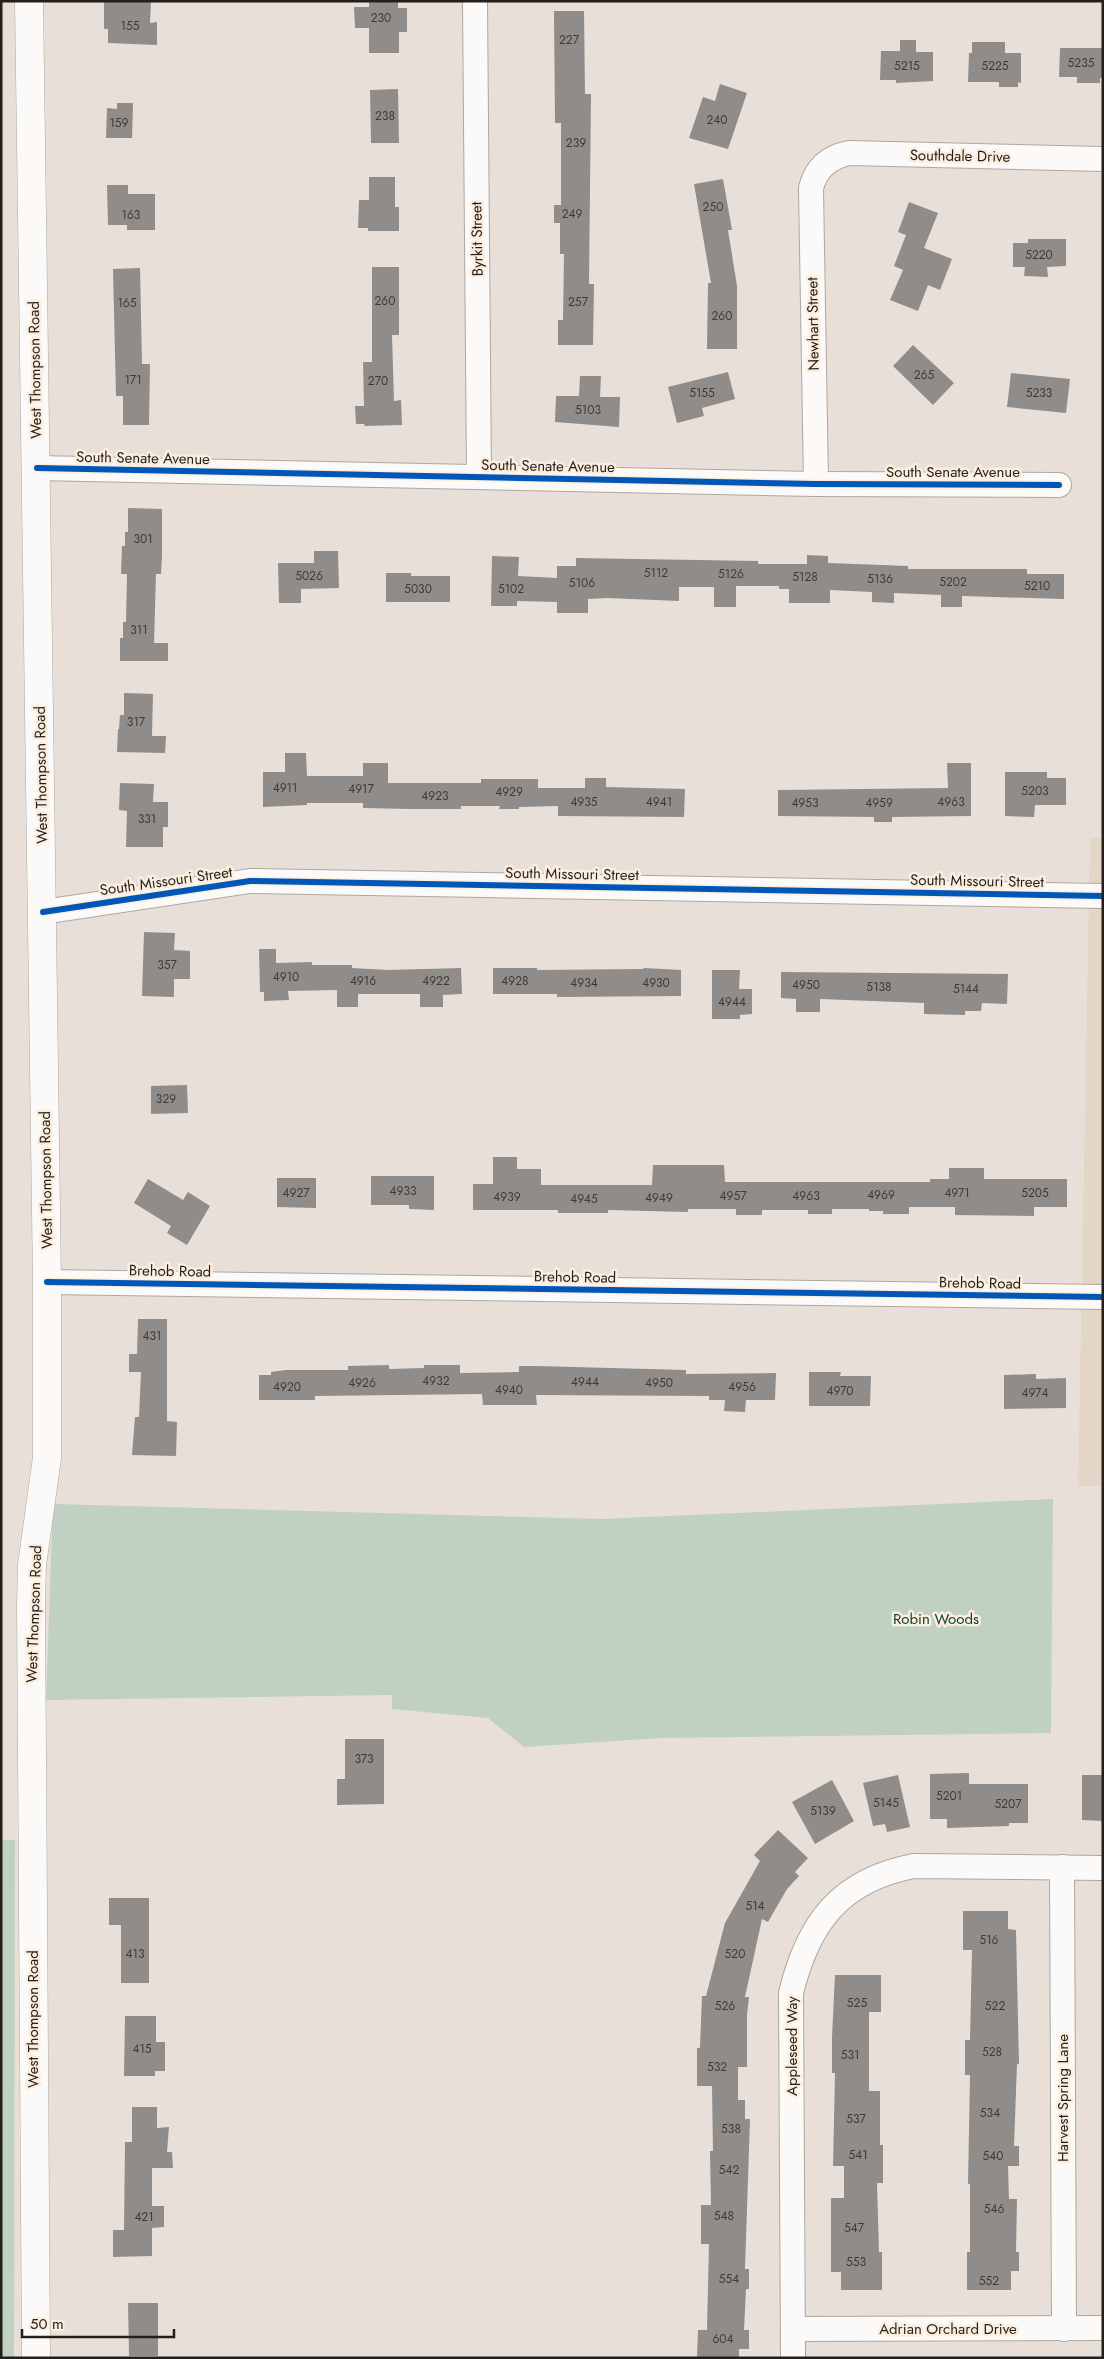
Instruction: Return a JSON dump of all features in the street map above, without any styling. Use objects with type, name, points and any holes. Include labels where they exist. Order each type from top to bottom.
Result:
[{"type":"main road","name":"West Thompson Road","points":[[29,1],[47,1282],[47,1458],[32,1565],[31,1604],[36,2358]]},
{"type":"street","name":"Byrkit Street","points":[[475,1],[480,477]]},
{"type":"street","name":"Southdale Drive","points":[[821,167],[832,158],[849,153],[1103,159]]},
{"type":"street","name":"Newhart Street","points":[[816,484],[811,188],[821,167]]},
{"type":"street","name":"South Senate Avenue","points":[[36,468],[816,484],[1060,485]]},
{"type":"street","name":"South Missouri Street","points":[[43,912],[250,881],[1103,896]]},
{"type":"street","name":"Brehob Road","points":[[47,1282],[1103,1297]]},
{"type":"street","name":"Appleseed Way","points":[[793,2358],[791,1994],[801,1955],[821,1919],[836,1903],[869,1880],[892,1870],[932,1865],[1103,1868]]},
{"type":"street","name":"Harvest Spring Lane","points":[[1062,1867],[1064,2328]]},
{"type":"street","name":"Adrian Orchard Drive","points":[[793,2329],[1103,2328]]},
{"type":"shaded area","points":[[1090,838],[1103,838],[1103,1486],[1078,1486]]},
{"type":"green space","name":"Robin Woods","points":[[1053,1499],[1051,1733],[662,1738],[524,1747],[488,1718],[392,1709],[392,1695],[46,1700],[53,1504],[601,1519]]},
{"type":"green space","points":[[1,1840],[15,1840],[14,2358],[1,2358]]},
{"type":"building","points":[[104,1],[151,1],[150,23],[157,22],[157,45],[108,43],[108,29],[104,29]]},
{"type":"building","points":[[369,1],[398,1],[398,8],[407,8],[407,32],[399,32],[399,53],[369,53],[369,28],[355,28],[354,7],[369,7]]},
{"type":"building","points":[[554,11],[584,11],[585,94],[591,94],[589,284],[594,284],[593,345],[558,345],[558,320],[563,320],[564,254],[560,254],[560,223],[554,223],[554,205],[561,205],[561,123],[555,123]]},
{"type":"building","points":[[900,40],[916,40],[916,52],[933,52],[933,81],[896,83],[896,80],[880,80],[881,51],[900,51]]},
{"type":"building","points":[[972,42],[1005,42],[1005,53],[1021,53],[1021,83],[1018,82],[1018,87],[999,87],[999,82],[968,82],[969,53],[972,53]]},
{"type":"building","points":[[1060,48],[1103,48],[1103,78],[1100,78],[1100,83],[1077,83],[1077,77],[1059,77]]},
{"type":"building","points":[[720,84],[747,93],[728,149],[689,138],[703,97],[715,101]]},
{"type":"building","points":[[398,89],[399,143],[371,143],[370,90]]},
{"type":"building","points":[[117,103],[133,103],[132,138],[106,138],[107,108],[117,109]]},
{"type":"building","points":[[369,177],[395,177],[395,207],[399,207],[399,231],[368,231],[368,228],[358,228],[359,200],[369,200]]},
{"type":"building","points":[[723,179],[732,230],[728,230],[737,286],[737,349],[707,349],[708,283],[711,283],[694,184]]},
{"type":"building","points":[[107,185],[128,185],[128,194],[155,194],[155,230],[127,230],[127,225],[108,225]]},
{"type":"building","points":[[909,202],[938,213],[924,248],[952,259],[940,290],[928,285],[918,311],[890,300],[903,270],[894,266],[906,235],[898,232]]},
{"type":"building","points":[[1028,239],[1066,239],[1066,266],[1047,267],[1048,277],[1024,276],[1025,267],[1013,267],[1013,243],[1028,243]]},
{"type":"building","points":[[372,267],[399,267],[399,335],[392,335],[394,401],[401,400],[402,425],[365,426],[364,424],[356,424],[355,406],[364,406],[363,362],[372,362]]},
{"type":"building","points":[[140,268],[142,364],[150,364],[149,425],[123,425],[123,396],[116,396],[113,269]]},
{"type":"building","points":[[913,345],[954,383],[933,405],[893,366]]},
{"type":"building","points":[[728,372],[735,399],[702,408],[704,416],[677,423],[668,387]]},
{"type":"building","points":[[1011,373],[1070,379],[1066,413],[1007,407]]},
{"type":"building","points":[[580,376],[601,376],[600,397],[620,397],[619,427],[555,422],[556,396],[579,396]]},
{"type":"building","points":[[128,508],[162,509],[161,574],[156,574],[154,643],[168,643],[168,661],[120,661],[120,638],[123,638],[123,622],[126,622],[127,574],[121,574],[122,546],[125,546],[125,532],[128,532]]},
{"type":"building","points":[[314,551],[338,551],[339,588],[301,589],[301,603],[279,603],[278,563],[314,563]]},
{"type":"building","points":[[807,555],[828,556],[828,563],[908,566],[908,569],[1027,569],[1027,574],[1064,574],[1064,599],[962,596],[962,607],[941,607],[941,595],[894,593],[894,603],[872,602],[872,592],[830,590],[830,603],[789,603],[789,589],[779,589],[779,586],[736,586],[736,607],[714,607],[714,587],[679,587],[679,601],[588,599],[588,613],[557,613],[557,602],[517,601],[517,606],[491,606],[492,556],[519,557],[518,576],[557,578],[557,566],[576,566],[576,558],[758,561],[758,564],[807,564]]},
{"type":"building","points":[[386,573],[411,573],[411,576],[450,576],[450,602],[386,602]]},
{"type":"building","points":[[124,693],[153,694],[152,736],[166,736],[165,753],[117,752],[120,715],[124,715]]},
{"type":"building","points":[[285,753],[306,753],[307,776],[363,776],[363,763],[388,763],[388,783],[481,783],[481,779],[538,779],[538,788],[585,788],[585,778],[606,778],[606,787],[685,789],[684,817],[558,816],[558,806],[519,807],[519,809],[499,809],[500,806],[461,806],[461,809],[409,809],[363,808],[363,803],[307,803],[307,805],[263,807],[263,772],[285,772]]},
{"type":"building","points":[[947,763],[971,763],[971,816],[892,817],[892,822],[874,822],[874,817],[778,816],[778,790],[948,788]]},
{"type":"building","points":[[1005,772],[1047,772],[1047,778],[1066,778],[1066,805],[1035,805],[1034,817],[1005,816]]},
{"type":"building","points":[[120,783],[154,784],[153,802],[168,802],[168,827],[163,827],[163,847],[126,847],[127,811],[119,810]]},
{"type":"building","points":[[144,932],[175,933],[174,950],[190,951],[190,979],[174,979],[174,997],[142,996]]},
{"type":"building","points":[[259,949],[276,949],[276,963],[312,962],[312,965],[352,965],[352,968],[388,970],[461,968],[462,994],[443,995],[443,1007],[420,1007],[420,994],[358,994],[358,1007],[337,1007],[337,990],[288,991],[289,1000],[264,1001],[264,992],[260,992]]},
{"type":"building","points":[[493,968],[537,968],[537,970],[644,968],[681,970],[681,996],[557,997],[557,994],[493,994]]},
{"type":"building","points":[[712,970],[740,970],[739,989],[752,989],[752,1014],[740,1015],[740,1019],[712,1019]]},
{"type":"building","points":[[781,972],[1008,974],[1007,1004],[982,1003],[981,1011],[965,1011],[965,1015],[924,1014],[924,1003],[820,999],[820,1012],[796,1012],[796,999],[781,998]]},
{"type":"building","points":[[187,1085],[188,1113],[151,1114],[151,1086]]},
{"type":"building","points":[[493,1157],[517,1157],[517,1169],[541,1169],[541,1185],[652,1185],[653,1165],[724,1165],[725,1182],[930,1182],[930,1179],[949,1179],[949,1168],[984,1168],[984,1179],[1067,1179],[1067,1207],[1034,1207],[1034,1216],[955,1215],[955,1207],[909,1207],[909,1214],[883,1214],[883,1211],[869,1211],[869,1209],[832,1209],[832,1214],[808,1214],[808,1210],[762,1210],[762,1215],[736,1215],[736,1209],[688,1209],[688,1212],[608,1210],[608,1213],[558,1213],[558,1210],[473,1210],[473,1184],[493,1184]]},
{"type":"building","points":[[371,1176],[434,1176],[434,1210],[409,1209],[409,1205],[371,1205]]},
{"type":"building","points":[[277,1178],[316,1178],[316,1208],[277,1207]]},
{"type":"building","points":[[148,1179],[183,1200],[188,1192],[210,1206],[187,1245],[167,1233],[171,1226],[134,1203]]},
{"type":"building","points":[[138,1319],[167,1319],[167,1421],[177,1422],[176,1456],[132,1455],[135,1417],[139,1417],[141,1372],[129,1372],[129,1354],[137,1354]]},
{"type":"building","points":[[389,1365],[389,1369],[424,1368],[424,1365],[460,1365],[460,1373],[519,1372],[519,1366],[536,1366],[686,1370],[686,1374],[776,1373],[775,1400],[746,1400],[745,1412],[724,1411],[725,1400],[709,1400],[709,1396],[536,1395],[537,1405],[483,1405],[482,1394],[315,1396],[315,1400],[259,1400],[259,1375],[271,1375],[271,1372],[286,1370],[348,1370],[348,1366]]},
{"type":"building","points":[[809,1372],[841,1372],[840,1376],[871,1376],[870,1406],[809,1406]]},
{"type":"building","points":[[1036,1374],[1036,1379],[1066,1378],[1066,1408],[1004,1409],[1004,1375]]},
{"type":"building","points":[[345,1739],[384,1739],[384,1804],[337,1805],[337,1779],[345,1779]]},
{"type":"building","points":[[969,1773],[969,1784],[1028,1784],[1028,1823],[1009,1823],[1009,1826],[947,1828],[947,1819],[930,1819],[930,1774]]},
{"type":"building","points":[[898,1775],[910,1827],[887,1832],[885,1824],[873,1826],[863,1783]]},
{"type":"building","points":[[1082,1775],[1103,1775],[1103,1821],[1082,1820]]},
{"type":"building","points":[[832,1780],[854,1821],[815,1844],[792,1802]]},
{"type":"building","points":[[778,1830],[808,1858],[795,1872],[799,1876],[787,1889],[768,1922],[762,1919],[745,1997],[749,1997],[747,2067],[738,2067],[738,2100],[745,2100],[745,2119],[750,2119],[745,2269],[749,2269],[749,2289],[746,2289],[744,2330],[749,2330],[749,2349],[739,2349],[739,2358],[697,2358],[698,2330],[707,2330],[709,2244],[701,2244],[701,2205],[711,2205],[710,2151],[713,2151],[712,2086],[697,2086],[697,2048],[700,2048],[702,1996],[706,1996],[725,1923],[760,1861],[754,1855]]},
{"type":"building","points":[[109,1898],[149,1898],[149,1983],[121,1983],[121,1925],[109,1925]]},
{"type":"building","points":[[963,1911],[1008,1911],[1008,1929],[1016,1930],[1019,2064],[1017,2064],[1014,2146],[1019,2146],[1019,2166],[1008,2166],[1009,2199],[1017,2199],[1016,2252],[1019,2252],[1019,2271],[1011,2271],[1011,2290],[967,2290],[967,2252],[970,2252],[970,2184],[968,2184],[970,2075],[965,2075],[965,2040],[970,2040],[972,1950],[963,1950]]},
{"type":"building","points":[[835,1975],[881,1975],[881,2012],[869,2012],[869,2091],[880,2091],[880,2145],[883,2145],[883,2183],[877,2183],[879,2252],[882,2252],[882,2290],[841,2290],[841,2272],[831,2272],[831,2198],[844,2198],[844,2166],[833,2166],[835,2073],[832,2073],[832,2037]]},
{"type":"building","points":[[125,2016],[156,2016],[156,2042],[165,2042],[165,2071],[155,2071],[155,2076],[124,2076]]},
{"type":"building","points":[[132,2107],[157,2107],[157,2128],[169,2127],[167,2152],[172,2152],[173,2168],[152,2168],[152,2206],[164,2206],[164,2227],[152,2228],[152,2256],[113,2257],[113,2230],[124,2230],[125,2142],[132,2142]]},
{"type":"building","points":[[128,2303],[158,2303],[158,2356],[129,2356]]},
{"type":"cycle path","points":[[37,468],[816,484],[1059,485]]},
{"type":"cycle path","points":[[43,912],[250,881],[1103,896]]},
{"type":"cycle path","points":[[47,1282],[1103,1297]]}]
